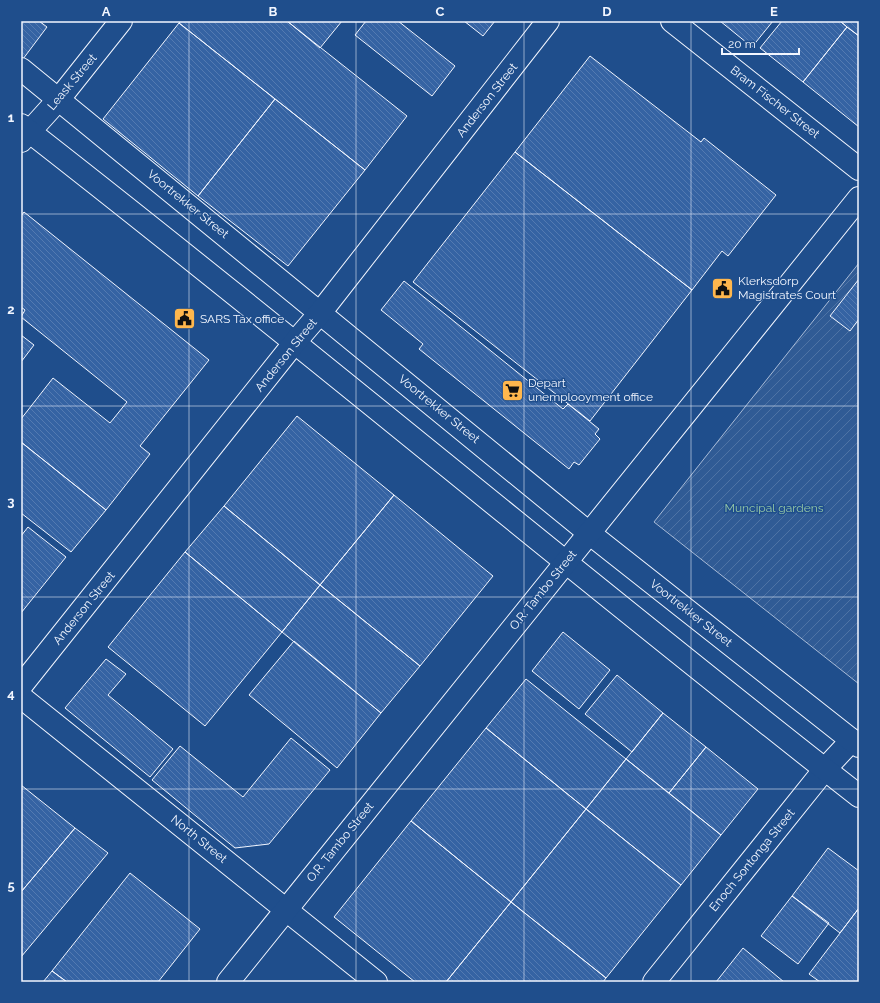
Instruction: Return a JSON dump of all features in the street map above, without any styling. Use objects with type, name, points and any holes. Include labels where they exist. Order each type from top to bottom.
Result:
[{"type":"street","name":"Leask Street","points":[[24,132],[59,99],[121,21]]},
{"type":"street","name":"Anderson Street","points":[[21,686],[295,342],[320,313],[548,21]]},
{"type":"street","name":"Bram Fischer Street","points":[[672,21],[859,169]]},
{"type":"street","name":"Voortrekker Street","points":[[21,69],[589,533],[855,743]]},
{"type":"street","points":[[24,132],[295,342],[565,562],[859,796]]},
{"type":"street","name":"O.R. Tambo Street","points":[[228,982],[859,198]]},
{"type":"street","name":"North Street","points":[[21,697],[287,909],[376,982]]},
{"type":"street","name":"Enoch Sontonga Street","points":[[654,982],[825,769],[855,743]]},
{"type":"green space","name":"Muncipal gardens","points":[[859,263],[859,684],[654,522]]},
{"type":"building","points":[[21,21],[39,21],[47,27],[23,59],[21,58]]},
{"type":"building","points":[[181,21],[287,21],[407,116],[365,170],[179,23]]},
{"type":"building","points":[[287,21],[342,21],[320,48]]},
{"type":"building","points":[[366,21],[398,21],[455,66],[432,96],[355,35]]},
{"type":"building","points":[[464,21],[495,21],[483,36]]},
{"type":"building","points":[[720,21],[773,21],[752,47]]},
{"type":"building","points":[[782,21],[840,21],[847,27],[803,82],[760,48]]},
{"type":"building","points":[[840,21],[859,21],[859,36],[847,27]]},
{"type":"building","points":[[179,23],[275,99],[198,196],[103,119]]},
{"type":"building","points":[[847,27],[859,36],[859,127],[803,82]]},
{"type":"building","points":[[590,56],[701,142],[704,138],[776,195],[728,256],[722,251],[692,290],[515,152]]},
{"type":"building","points":[[275,99],[365,170],[288,266],[198,196]]},
{"type":"building","points":[[515,152],[692,290],[590,421],[413,282]]},
{"type":"building","points":[[24,212],[209,360],[140,446],[150,454],[106,510],[21,442],[21,419],[53,378],[110,423],[127,402],[21,317],[25,310],[21,307],[21,216]]},
{"type":"building","points":[[859,279],[859,319],[850,331],[830,316]]},
{"type":"building","points":[[404,281],[563,409],[568,404],[599,429],[595,434],[600,439],[579,465],[574,462],[569,469],[419,349],[423,344],[381,310]]},
{"type":"building","points":[[21,335],[34,345],[21,362]]},
{"type":"building","points":[[297,416],[394,495],[320,585],[224,506]]},
{"type":"building","points":[[21,442],[106,510],[71,552],[21,513]]},
{"type":"building","points":[[394,495],[493,576],[420,666],[320,585]]},
{"type":"building","points":[[224,506],[320,585],[282,632],[185,552]]},
{"type":"building","points":[[28,527],[66,557],[21,613],[21,536]]},
{"type":"building","points":[[185,552],[282,632],[205,726],[108,647]]},
{"type":"building","points":[[320,585],[420,666],[381,713],[282,632]]},
{"type":"building","points":[[563,632],[610,670],[579,709],[532,671]]},
{"type":"building","points":[[294,641],[381,713],[337,768],[249,695]]},
{"type":"building","points":[[106,659],[126,674],[108,695],[173,749],[150,777],[65,708]]},
{"type":"building","points":[[617,675],[663,713],[632,752],[585,714]]},
{"type":"building","points":[[526,679],[626,759],[586,809],[486,728]]},
{"type":"building","points":[[663,713],[706,747],[669,793],[626,759]]},
{"type":"building","points":[[486,728],[586,809],[511,902],[411,821]]},
{"type":"building","points":[[291,738],[330,770],[269,844],[235,848],[152,780],[180,746],[243,797]]},
{"type":"building","points":[[706,747],[758,789],[721,835],[669,793]]},
{"type":"building","points":[[626,759],[721,835],[681,885],[586,809]]},
{"type":"building","points":[[21,785],[75,828],[21,892]]},
{"type":"building","points":[[586,809],[681,885],[606,978],[511,902]]},
{"type":"building","points":[[411,821],[511,902],[446,982],[415,982],[334,917]]},
{"type":"building","points":[[75,828],[108,853],[21,957],[21,892]]},
{"type":"building","points":[[828,848],[859,871],[859,908],[840,933],[792,896]]},
{"type":"building","points":[[130,873],[200,929],[158,982],[67,982],[52,971]]},
{"type":"building","points":[[792,896],[829,923],[798,964],[761,936]]},
{"type":"building","points":[[511,902],[606,978],[603,982],[446,982]]},
{"type":"building","points":[[859,908],[859,982],[820,982],[809,974]]},
{"type":"building","points":[[743,948],[784,982],[716,982]]},
{"type":"building","points":[[52,971],[67,982],[43,982]]},
{"type":"place","name":"Klerksdorp Magistrates Court","points":[[722,288]]},
{"type":"place","name":"SARS Tax office","points":[[184,319]]},
{"type":"place","name":"Depart unemplooyment office","points":[[513,390]]}]
